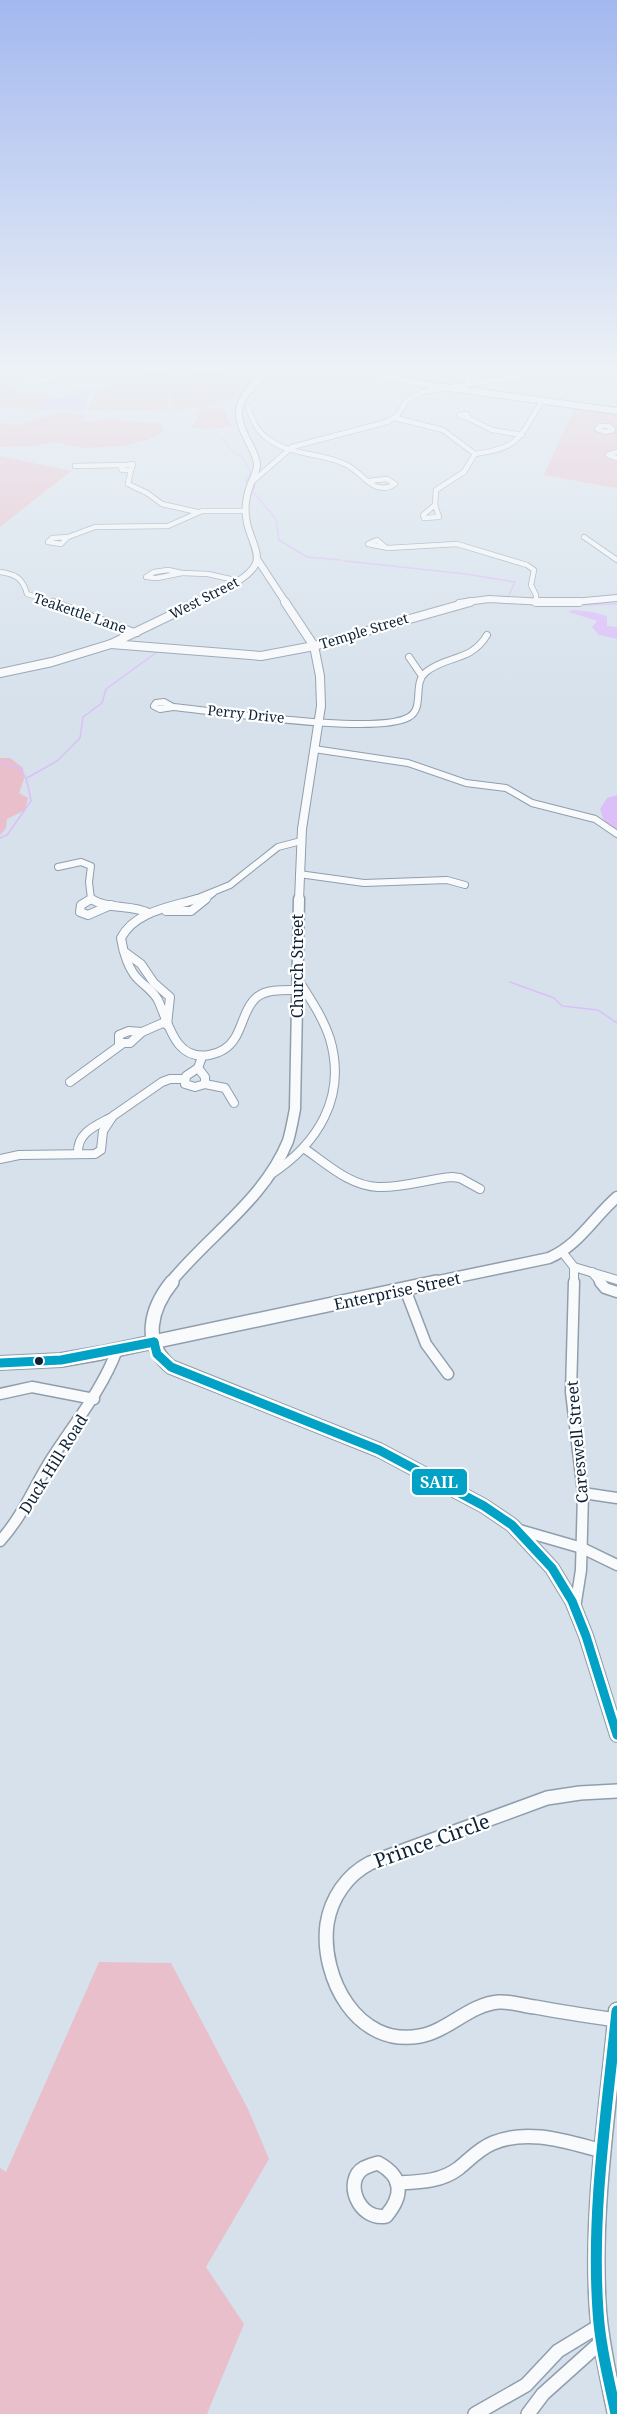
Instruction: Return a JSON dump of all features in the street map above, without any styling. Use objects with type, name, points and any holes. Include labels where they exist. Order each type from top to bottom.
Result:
[{"type":"main road","points":[[251,485],[245,511],[257,559]]},
{"type":"main road","name":"Church Street","points":[[154,1342],[152,1318],[162,1293],[248,1203],[270,1175],[288,1140],[293,1120],[299,874],[319,721],[320,676],[314,646],[257,559]]},
{"type":"main road","name":"West Street","points":[[0,673],[52,662],[111,644],[137,633],[239,581],[249,572],[257,559]]},
{"type":"main road","points":[[249,572],[262,569]]},
{"type":"main road","name":"Temple Street","points":[[111,644],[252,656],[274,655],[314,646],[459,603],[489,600],[573,603],[617,598]]},
{"type":"main road","name":"Enterprise Street","points":[[0,1363],[62,1360],[117,1350],[536,1261],[563,1253],[583,1237],[605,1208],[617,1197]]},
{"type":"main road","points":[[154,1342],[157,1354],[171,1366],[379,1450],[484,1506],[516,1529],[552,1568],[575,1608]]},
{"type":"main road","name":"Careswell Street","points":[[575,1608],[617,1735]]},
{"type":"main road","points":[[616,2414],[601,2334],[596,2248],[617,2015]]},
{"type":"street","points":[[129,485],[147,493],[162,504],[199,512],[245,511]]},
{"type":"street","points":[[373,485],[380,489],[394,485]]},
{"type":"street","points":[[435,505],[436,490],[445,485]]},
{"type":"street","points":[[68,537],[98,526],[168,526],[199,512]]},
{"type":"street","points":[[584,537],[617,560]]},
{"type":"street","points":[[385,547],[454,544],[501,560],[525,564],[534,570],[531,585],[536,595],[536,603]]},
{"type":"street","points":[[182,573],[153,579],[146,577],[150,573],[162,570],[218,576],[239,581]]},
{"type":"street","name":"Teakettle Lane","points":[[0,572],[18,575],[25,582],[27,594],[50,599],[89,617],[137,633]]},
{"type":"street","points":[[409,657],[422,676],[432,668],[476,651],[486,635]]},
{"type":"street","name":"Perry Drive","points":[[173,707],[319,721],[375,724],[401,721],[417,709],[418,686],[422,676]]},
{"type":"street","points":[[314,749],[416,764],[466,783],[502,787],[514,791],[532,803],[595,819],[617,834]]},
{"type":"street","points":[[297,990],[278,990],[259,996],[250,1005],[233,1042],[223,1050],[202,1057],[195,1056],[181,1049],[166,1024],[153,992],[136,977],[121,942],[125,929],[136,919],[161,911],[191,911],[213,893],[243,876],[277,847],[302,841]]},
{"type":"street","points":[[58,867],[81,862],[91,866],[89,882],[91,899]]},
{"type":"street","points":[[299,874],[364,883],[447,880],[465,885]]},
{"type":"street","points":[[91,899],[99,904],[139,907],[149,913]]},
{"type":"street","points":[[91,899],[81,905],[80,912],[88,915],[95,914],[111,905]]},
{"type":"street","points":[[126,952],[141,964],[154,983],[170,997],[166,1024]]},
{"type":"street","points":[[270,1175],[305,1149],[322,1128],[329,1108],[333,1081],[333,1057],[328,1035],[297,978]]},
{"type":"street","points":[[122,1044],[117,1038],[121,1033],[142,1032],[166,1024]]},
{"type":"street","points":[[70,1082],[122,1044],[131,1043],[142,1032]]},
{"type":"street","points":[[78,1153],[77,1144],[84,1134],[162,1082],[170,1079],[184,1079],[198,1068],[202,1057]]},
{"type":"street","points":[[198,1068],[205,1077],[205,1084]]},
{"type":"street","points":[[184,1079],[185,1084],[191,1087],[205,1084],[225,1089],[234,1103]]},
{"type":"street","points":[[0,1159],[24,1154],[92,1155],[101,1150],[104,1131],[113,1116]]},
{"type":"street","points":[[305,1149],[345,1176],[364,1185],[379,1187],[452,1177],[460,1178],[480,1189]]},
{"type":"street","points":[[563,1253],[574,1267],[617,1280]]},
{"type":"street","name":"Careswell Street","points":[[574,1267],[570,1374],[572,1411],[583,1493],[582,1548],[575,1608]]},
{"type":"street","points":[[592,1272],[604,1288],[617,1292]]},
{"type":"street","points":[[405,1289],[420,1335],[432,1357],[448,1374]]},
{"type":"street","name":"Duck Hill Road","points":[[0,1541],[25,1510],[49,1463],[94,1399],[105,1380],[117,1350]]},
{"type":"street","points":[[0,1394],[32,1388],[94,1399]]},
{"type":"street","points":[[583,1493],[617,1498]]},
{"type":"street","points":[[516,1529],[582,1548],[617,1565]]},
{"type":"street","name":"Prince Circle","points":[[617,1791],[598,1790],[566,1794],[446,1833],[363,1866],[346,1881],[333,1901],[326,1948],[333,1980],[357,2017],[371,2026],[399,2036],[419,2037],[482,2007],[500,2002],[617,2015]]},
{"type":"street","points":[[397,2183],[429,2181],[447,2176],[480,2151],[508,2138],[532,2135],[603,2151]]},
{"type":"street","points":[[475,2414],[526,2385],[558,2351],[601,2334]]},
{"type":"street","points":[[528,2414],[543,2394],[601,2334]]},
{"type":"shaded area","points":[[0,485],[54,485],[0,527]]},
{"type":"shaded area","points":[[598,485],[617,485],[617,488]]},
{"type":"shaded area","points":[[573,610],[607,616],[607,626],[617,627],[617,639],[599,635],[592,627],[597,621],[569,612]]},
{"type":"shaded area","points":[[0,758],[10,758],[23,768],[24,779],[19,793],[28,798],[25,810],[7,819],[6,828],[0,835]]},
{"type":"shaded area","points":[[617,795],[617,832],[605,824],[600,809],[607,798]]},
{"type":"shaded area","points":[[99,1962],[171,1963],[248,2109],[269,2159],[206,2267],[244,2324],[207,2414],[0,2414],[0,2168],[6,2172]]},
{"type":"waterway","points":[[255,485],[253,492],[276,519],[279,540],[307,557],[341,560]]},
{"type":"waterway","points":[[345,561],[466,574],[515,582],[508,597]]},
{"type":"waterway","points":[[581,605],[617,604]]},
{"type":"waterway","points":[[548,606],[570,606]]},
{"type":"waterway","points":[[27,778],[57,761],[80,738],[83,717],[102,703],[106,689],[157,652]]},
{"type":"waterway","points":[[0,763],[9,764],[24,774],[31,801],[7,835],[0,838]]},
{"type":"waterway","points":[[510,982],[554,998],[562,1006],[598,1010],[617,1023]]},
{"type":"transit line","name":"SAIL","points":[[154,1342],[157,1354],[171,1367],[379,1450],[484,1506],[512,1525],[552,1568],[572,1601],[586,1636],[617,1735]]},
{"type":"transit line","name":"SAIL","points":[[0,1363],[61,1360],[154,1342]]},
{"type":"transit line","name":"SAIL","points":[[616,2414],[601,2337],[596,2273],[599,2198],[617,2011]]}]
